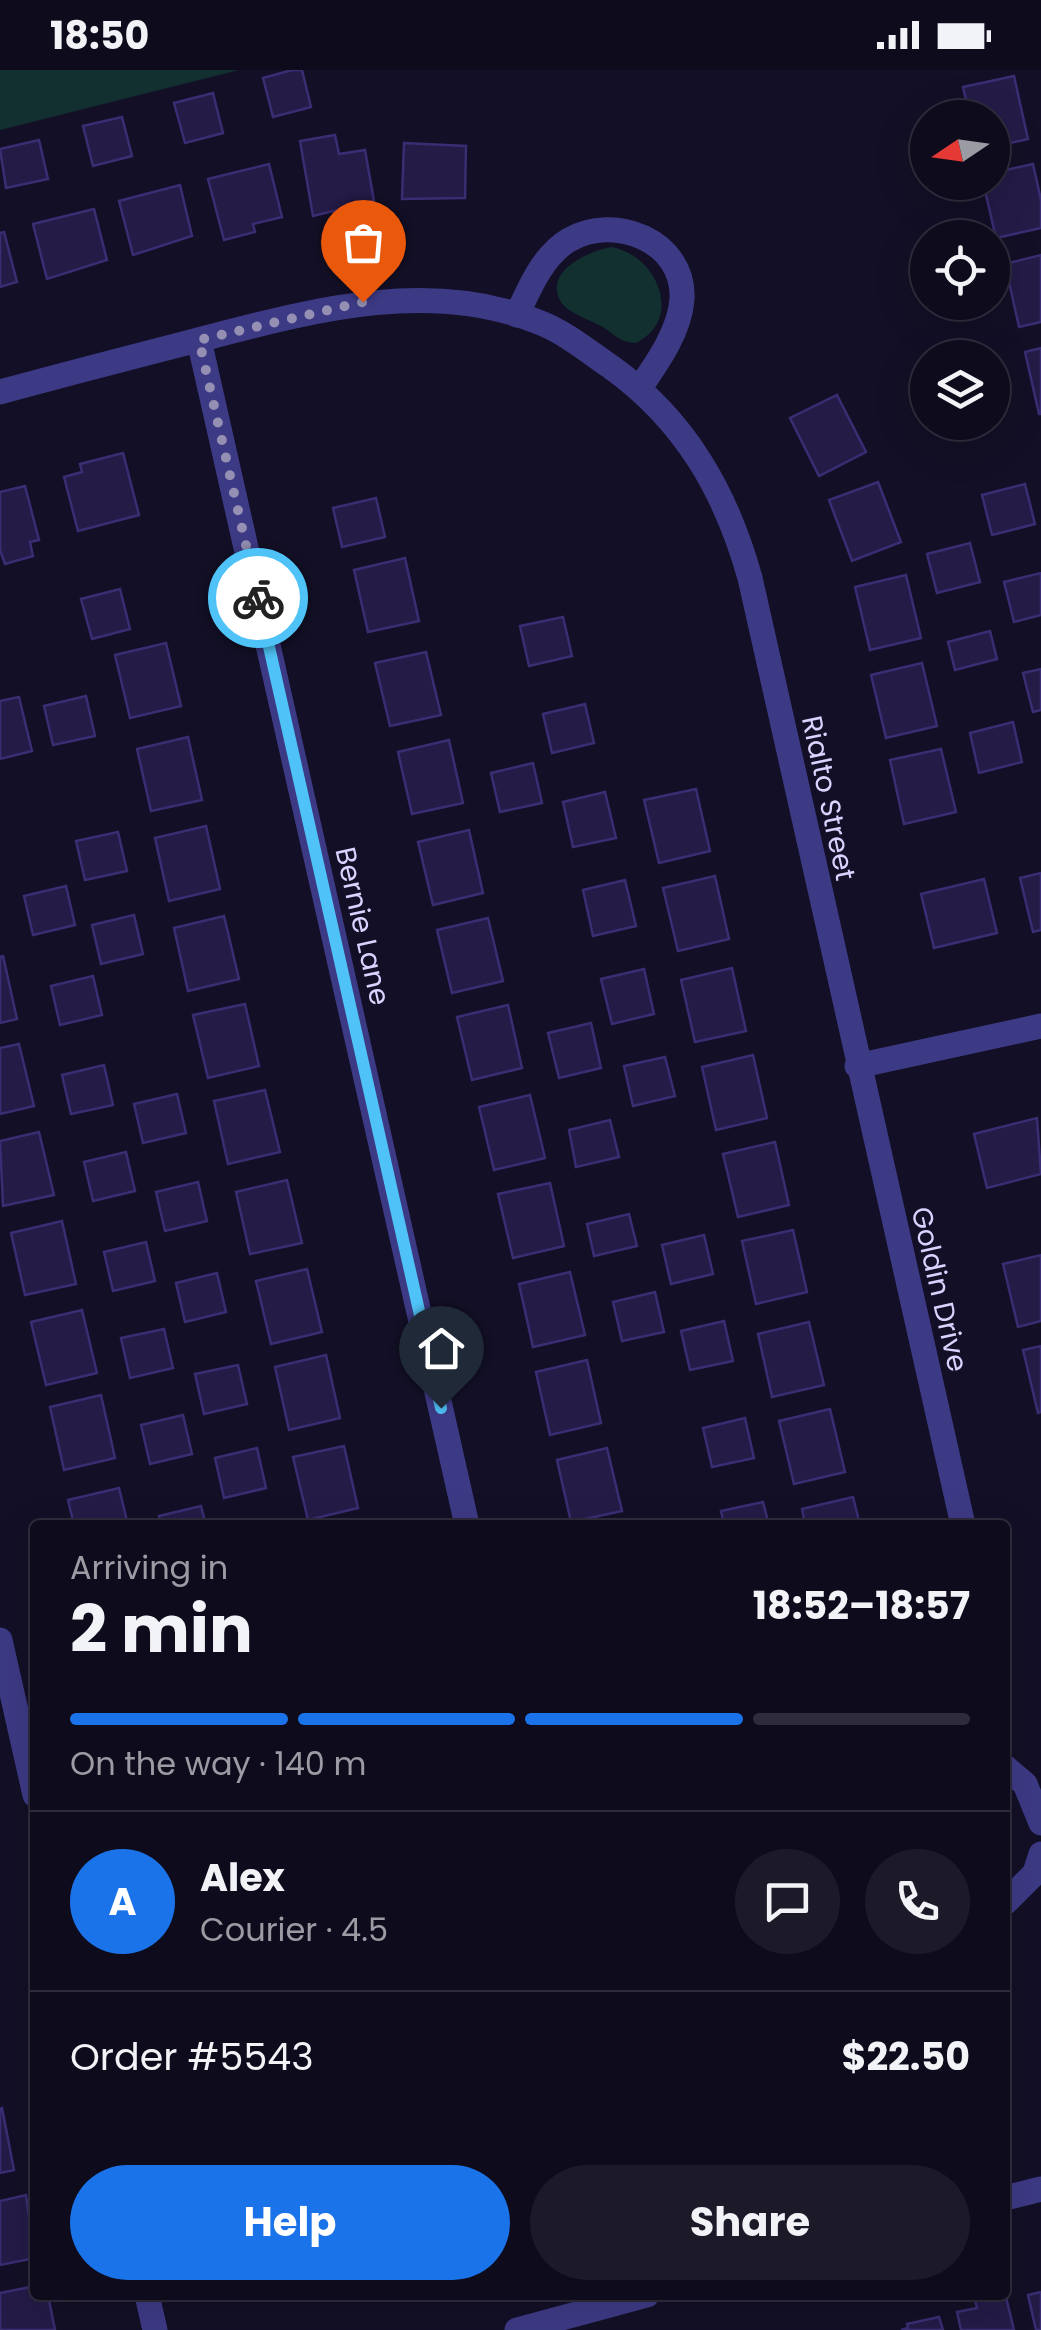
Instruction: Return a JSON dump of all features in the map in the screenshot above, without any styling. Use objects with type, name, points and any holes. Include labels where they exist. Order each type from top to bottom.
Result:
[{"type":"street","points":[[517,315],[552,254],[569,240],[592,231],[640,234],[661,246],[683,294],[669,340],[640,389]]},
{"type":"street","name":"Rialto Street","points":[[0,392],[342,305],[385,300],[461,302],[517,315],[566,337],[640,389],[706,464],[736,528],[858,1066]]},
{"type":"street","name":"Bernie Lane","points":[[199,340],[467,1520]]},
{"type":"street","points":[[858,1066],[1041,1026]]},
{"type":"street","name":"Goldin Drive","points":[[858,1066],[962,1520]]},
{"type":"street","points":[[1,1650],[30,1774]]},
{"type":"street","points":[[1010,1771],[1025,1784],[1041,1823]]},
{"type":"street","points":[[1010,1897],[1035,1873],[1041,1854]]},
{"type":"street","points":[[1010,2197],[1041,2189]]},
{"type":"street","points":[[148,2300],[155,2330]]},
{"type":"street","points":[[517,2330],[628,2300]]},
{"type":"green space","points":[[0,70],[239,70],[0,130]]},
{"type":"green space","points":[[612,247],[641,262],[659,289],[659,319],[651,332],[636,343],[622,340],[569,310],[557,291],[563,272],[572,264],[592,252]]},
{"type":"building","points":[[302,70],[311,107],[273,117],[263,78]]},
{"type":"building","points":[[1014,76],[1028,139],[1010,143],[1010,100],[966,100],[963,87]]},
{"type":"building","points":[[213,93],[223,133],[185,143],[174,103]]},
{"type":"building","points":[[122,117],[132,156],[93,166],[83,126]]},
{"type":"building","points":[[335,135],[339,154],[365,150],[374,201],[313,216],[300,141]]},
{"type":"building","points":[[39,140],[48,179],[6,188],[0,149]]},
{"type":"building","points":[[404,143],[466,146],[465,198],[402,199]]},
{"type":"building","points":[[269,164],[282,217],[253,224],[255,232],[224,240],[208,179]]},
{"type":"building","points":[[1033,164],[1041,200],[1041,228],[1010,235],[1010,220],[992,220],[987,200],[1010,200],[1010,169]]},
{"type":"building","points":[[180,185],[192,236],[133,255],[119,201]]},
{"type":"building","points":[[94,209],[107,260],[47,279],[33,224]]},
{"type":"building","points":[[4,232],[17,282],[0,287],[0,233]]},
{"type":"building","points":[[1041,255],[1041,322],[1019,327],[1010,286],[1010,263]]},
{"type":"building","points":[[1041,348],[1041,414],[1039,414],[1025,352]]},
{"type":"building","points":[[837,395],[866,452],[819,476],[790,418]]},
{"type":"building","points":[[123,453],[139,515],[78,531],[64,477],[82,472],[80,464]]},
{"type":"building","points":[[878,482],[901,542],[852,561],[829,500]]},
{"type":"building","points":[[1025,484],[1035,524],[992,535],[982,495]]},
{"type":"building","points":[[25,486],[39,540],[30,542],[33,556],[5,564],[0,550],[0,492]]},
{"type":"building","points":[[376,498],[385,537],[342,547],[333,508]]},
{"type":"building","points":[[970,543],[980,582],[937,593],[927,554]]},
{"type":"building","points":[[405,558],[419,621],[368,632],[354,570]]},
{"type":"building","points":[[1041,573],[1041,615],[1014,622],[1004,582]]},
{"type":"building","points":[[906,575],[921,638],[870,650],[855,587]]},
{"type":"building","points":[[120,589],[130,629],[92,639],[81,599]]},
{"type":"building","points":[[563,617],[572,656],[529,666],[520,626]]},
{"type":"building","points":[[990,631],[997,659],[955,670],[948,642]]},
{"type":"building","points":[[166,643],[181,706],[130,718],[115,655]]},
{"type":"building","points":[[426,652],[441,715],[390,726],[375,663]]},
{"type":"building","points":[[922,663],[937,726],[886,738],[871,675]]},
{"type":"building","points":[[1041,669],[1041,710],[1033,712],[1023,673]]},
{"type":"building","points":[[86,696],[95,736],[53,745],[44,706]]},
{"type":"building","points":[[19,697],[32,751],[0,759],[0,701]]},
{"type":"building","points":[[585,704],[594,743],[552,753],[543,714]]},
{"type":"building","points":[[1013,722],[1022,762],[979,773],[970,733]]},
{"type":"building","points":[[188,737],[202,800],[151,811],[137,749]]},
{"type":"building","points":[[449,740],[463,803],[412,814],[398,752]]},
{"type":"building","points":[[941,749],[956,812],[904,824],[890,760]]},
{"type":"building","points":[[533,763],[542,803],[500,812],[491,773]]},
{"type":"building","points":[[696,789],[710,851],[659,863],[644,800]]},
{"type":"building","points":[[605,792],[616,838],[573,847],[563,802]]},
{"type":"building","points":[[206,826],[220,889],[169,901],[155,838]]},
{"type":"building","points":[[469,830],[483,893],[433,905],[418,842]]},
{"type":"building","points":[[118,832],[127,871],[85,880],[76,841]]},
{"type":"building","points":[[1041,873],[1041,930],[1033,932],[1020,878]]},
{"type":"building","points":[[715,876],[729,939],[678,951],[663,888]]},
{"type":"building","points":[[984,879],[997,933],[934,948],[921,894]]},
{"type":"building","points":[[625,880],[636,926],[593,936],[583,890]]},
{"type":"building","points":[[66,886],[75,925],[33,935],[24,896]]},
{"type":"building","points":[[134,915],[143,954],[101,964],[92,925]]},
{"type":"building","points":[[224,916],[239,979],[188,991],[174,928]]},
{"type":"building","points":[[488,918],[503,981],[452,993],[437,930]]},
{"type":"building","points":[[3,956],[17,1019],[0,1023],[0,957]]},
{"type":"building","points":[[732,968],[746,1031],[695,1042],[681,980]]},
{"type":"building","points":[[644,969],[654,1014],[612,1024],[601,979]]},
{"type":"building","points":[[93,976],[102,1015],[60,1025],[51,986]]},
{"type":"building","points":[[245,1004],[259,1066],[208,1078],[193,1015]]},
{"type":"building","points":[[508,1005],[522,1068],[472,1080],[457,1017]]},
{"type":"building","points":[[591,1023],[601,1068],[559,1078],[548,1033]]},
{"type":"building","points":[[19,1044],[34,1106],[0,1114],[0,1048]]},
{"type":"building","points":[[753,1055],[767,1118],[716,1130],[702,1067]]},
{"type":"building","points":[[665,1057],[675,1096],[633,1106],[624,1066]]},
{"type":"building","points":[[104,1065],[113,1105],[71,1114],[62,1075]]},
{"type":"building","points":[[265,1090],[280,1152],[228,1164],[214,1101]]},
{"type":"building","points":[[177,1094],[186,1133],[143,1143],[134,1104]]},
{"type":"building","points":[[530,1095],[545,1158],[494,1170],[479,1107]]},
{"type":"building","points":[[1037,1118],[1041,1174],[987,1188],[974,1134]]},
{"type":"building","points":[[610,1120],[619,1157],[576,1167],[569,1130]]},
{"type":"building","points":[[39,1132],[54,1195],[3,1206],[0,1141]]},
{"type":"building","points":[[775,1142],[789,1205],[738,1217],[723,1154]]},
{"type":"building","points":[[126,1152],[135,1191],[93,1201],[84,1162]]},
{"type":"building","points":[[287,1180],[302,1243],[250,1254],[236,1192]]},
{"type":"building","points":[[198,1182],[207,1221],[165,1231],[156,1192]]},
{"type":"building","points":[[550,1183],[564,1246],[513,1258],[498,1194]]},
{"type":"building","points":[[629,1214],[637,1246],[594,1256],[587,1224]]},
{"type":"building","points":[[62,1221],[76,1284],[25,1295],[11,1233]]},
{"type":"building","points":[[793,1230],[807,1292],[756,1304],[742,1241]]},
{"type":"building","points":[[704,1235],[713,1274],[671,1284],[662,1245]]},
{"type":"building","points":[[146,1242],[155,1281],[113,1291],[104,1252]]},
{"type":"building","points":[[1041,1255],[1041,1321],[1018,1327],[1003,1264]]},
{"type":"building","points":[[307,1269],[322,1332],[271,1344],[256,1281]]},
{"type":"building","points":[[570,1272],[585,1335],[533,1347],[519,1284]]},
{"type":"building","points":[[217,1273],[226,1312],[185,1322],[176,1283]]},
{"type":"building","points":[[655,1292],[664,1332],[622,1341],[613,1302]]},
{"type":"building","points":[[82,1310],[97,1373],[46,1385],[31,1322]]},
{"type":"building","points":[[724,1321],[733,1361],[690,1370],[681,1331]]},
{"type":"building","points":[[809,1322],[824,1385],[772,1397],[758,1334]]},
{"type":"building","points":[[164,1329],[173,1368],[130,1378],[121,1338]]},
{"type":"building","points":[[1041,1346],[1041,1412],[1038,1413],[1023,1350]]},
{"type":"building","points":[[326,1355],[340,1418],[289,1430],[275,1367]]},
{"type":"building","points":[[587,1360],[601,1423],[550,1435],[536,1372]]},
{"type":"building","points":[[238,1365],[247,1404],[204,1414],[195,1374]]},
{"type":"building","points":[[101,1395],[115,1458],[64,1470],[50,1407]]},
{"type":"building","points":[[830,1409],[845,1472],[794,1484],[779,1421]]},
{"type":"building","points":[[183,1415],[192,1454],[150,1464],[141,1425]]},
{"type":"building","points":[[745,1418],[754,1458],[712,1467],[703,1428]]},
{"type":"building","points":[[344,1446],[358,1508],[308,1520],[293,1457]]},
{"type":"building","points":[[257,1448],[266,1488],[224,1498],[215,1458]]},
{"type":"building","points":[[607,1448],[622,1511],[571,1520],[557,1460]]},
{"type":"building","points":[[119,1488],[127,1520],[73,1520],[68,1500]]},
{"type":"building","points":[[853,1497],[859,1520],[804,1520],[802,1509]]},
{"type":"building","points":[[763,1502],[768,1520],[723,1520],[721,1511]]},
{"type":"building","points":[[201,1506],[205,1520],[160,1520],[159,1516]]},
{"type":"building","points":[[0,2109],[14,2170],[0,2173]]},
{"type":"building","points":[[26,2195],[30,2259],[0,2265],[0,2201]]},
{"type":"building","points":[[30,2287],[30,2300],[49,2300],[55,2330],[0,2330],[0,2293]]},
{"type":"building","points":[[1041,2292],[1041,2330],[1036,2330],[1028,2295]]},
{"type":"building","points":[[975,2300],[1007,2300],[1014,2330],[961,2330],[957,2312],[977,2308]]},
{"type":"building","points":[[939,2317],[943,2330],[901,2330],[908,2328],[907,2324]]},
{"type":"way so far","points":[[258,598],[199,340],[363,302]]},
{"type":"route","points":[[258,598],[441,1408]]}]
